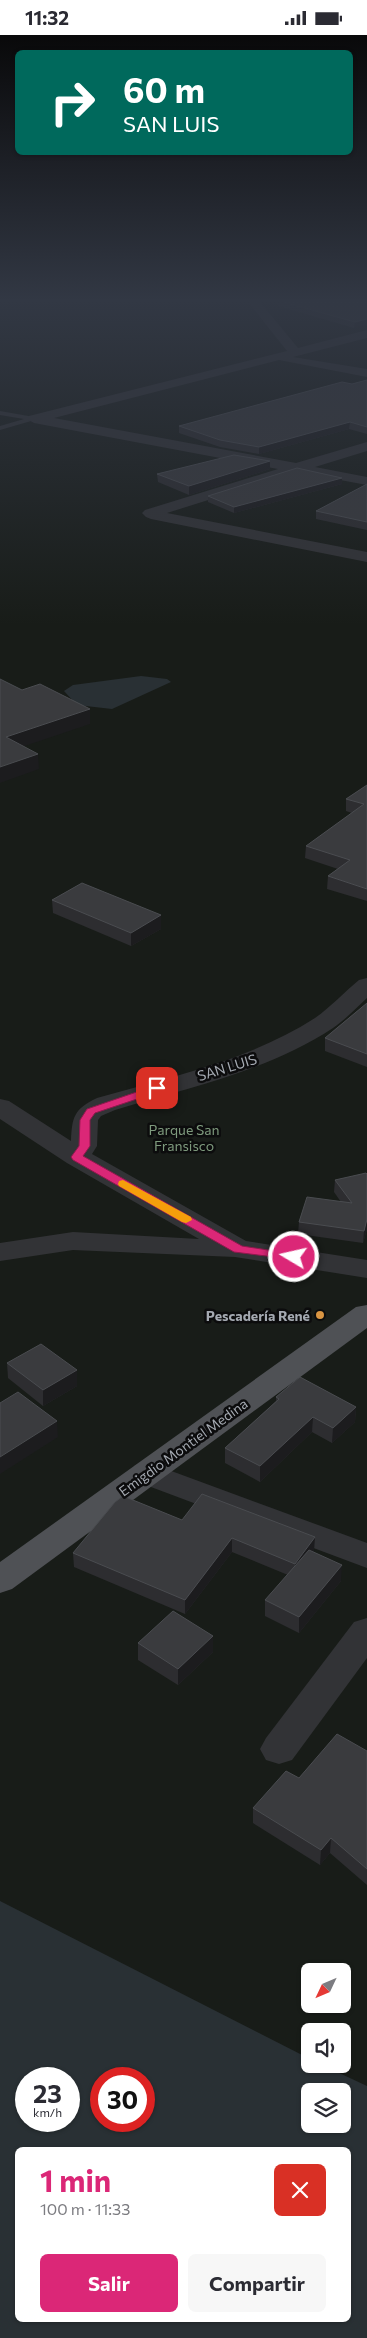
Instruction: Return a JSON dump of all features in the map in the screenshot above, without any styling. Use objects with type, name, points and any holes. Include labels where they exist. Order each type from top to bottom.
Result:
[{"type":"main road","name":"Emigdio Montiel Medina","points":[[0,1580],[367,1314]]},
{"type":"street","points":[[34,419],[71,409]]},
{"type":"street","points":[[34,419],[367,481]]},
{"type":"street","points":[[367,446],[150,513],[367,557]]},
{"type":"street","name":"SAN LUIS","points":[[77,1157],[84,1146],[85,1120],[91,1111],[106,1104],[260,1057],[290,1043],[326,1021],[367,985]]},
{"type":"street","points":[[0,1107],[77,1157],[238,1249]]},
{"type":"street","points":[[0,1252],[73,1241],[238,1249],[367,1269]]},
{"type":"street","points":[[147,1473],[367,1556]]},
{"type":"street","points":[[280,1749],[361,1650]]},
{"type":"lane","points":[[0,413],[34,419]]},
{"type":"lane","points":[[0,428],[34,419]]},
{"type":"green space","name":"Parque San Fransisco","points":[[0,409],[367,409],[367,2338],[351,2322],[351,2147],[15,2147],[15,2173],[0,2287]]},
{"type":"shaded area","points":[[141,676],[167,679],[171,682],[112,709],[77,705],[64,691],[73,685]]},
{"type":"shaded area","points":[[0,1901],[301,2054],[301,2073],[339,2073],[367,2086],[367,2338],[0,2338]]},
{"type":"building","points":[[240,409],[367,409],[367,427],[350,422],[259,447],[220,440],[179,426]]},
{"type":"building","points":[[234,455],[270,461],[189,486],[157,474]]},
{"type":"building","points":[[297,468],[342,478],[234,507],[208,496]]},
{"type":"building","points":[[367,484],[367,522],[316,511]]},
{"type":"building","points":[[0,679],[22,690],[40,684],[90,709],[6,737],[38,754],[0,767]]},
{"type":"building","points":[[367,785],[367,889],[328,876],[350,860],[306,846],[364,804],[346,799]]},
{"type":"building","points":[[82,883],[161,915],[131,933],[52,900]]},
{"type":"building","points":[[367,1003],[367,1054],[325,1038]]},
{"type":"building","points":[[366,1173],[367,1219],[364,1231],[299,1222],[307,1197],[352,1203],[335,1180]]},
{"type":"building","points":[[41,1344],[77,1370],[43,1390],[7,1363]]},
{"type":"building","points":[[300,1377],[356,1407],[333,1428],[313,1417],[260,1466],[225,1448],[279,1399],[276,1397]]},
{"type":"building","points":[[18,1392],[57,1421],[0,1457],[0,1403]]},
{"type":"building","points":[[202,1494],[315,1537],[295,1564],[232,1538],[185,1600],[73,1553],[115,1502],[123,1496],[182,1520]]},
{"type":"building","points":[[309,1550],[342,1565],[299,1617],[265,1600]]},
{"type":"building","points":[[173,1611],[213,1636],[178,1669],[138,1643]]},
{"type":"building","points":[[337,1734],[367,1751],[367,1869],[331,1838],[321,1850],[253,1808],[286,1771],[299,1778]]},
{"type":"slow traffic","points":[[123,1184],[186,1220]]},
{"type":"place","name":"Pescadería René","points":[[320,1315]]},
{"type":"route","points":[[157,1088],[106,1104],[91,1111],[85,1120],[86,1136],[84,1146],[77,1157],[238,1249],[294,1257]]}]
